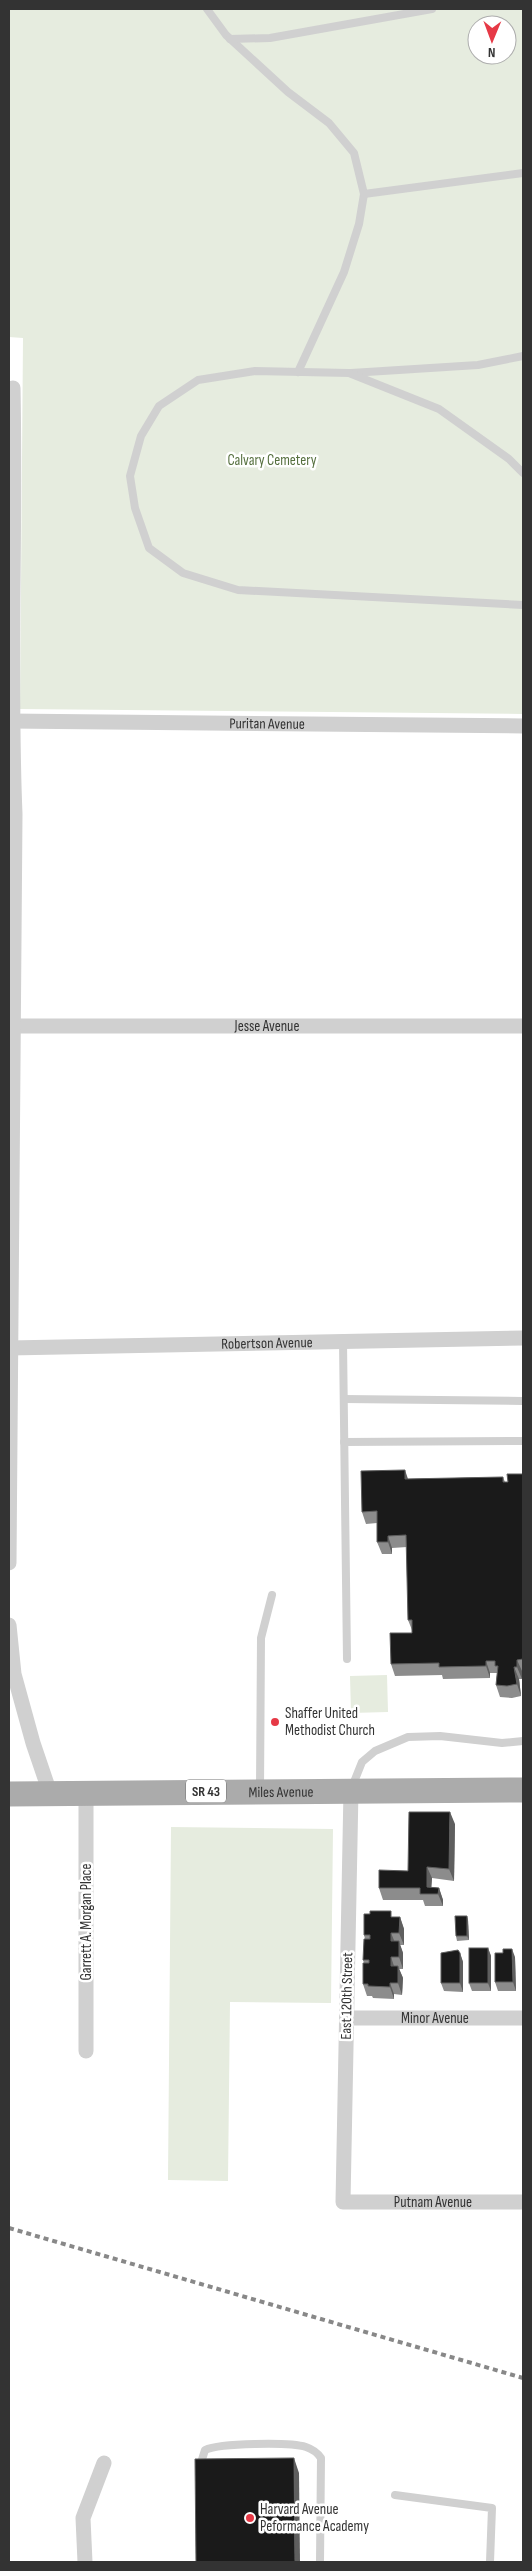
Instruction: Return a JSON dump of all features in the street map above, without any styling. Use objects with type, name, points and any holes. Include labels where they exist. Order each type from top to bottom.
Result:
[{"type":"main road","name":"Miles Avenue","points":[[9,1794],[523,1790]]},
{"type":"street","points":[[9,1563],[11,722],[15,497],[13,388]]},
{"type":"street","name":"Puritan Avenue","points":[[11,722],[523,726]]},
{"type":"street","name":"Jesse Avenue","points":[[11,1026],[523,1026]]},
{"type":"street","name":"Robertson Avenue","points":[[10,1348],[523,1338]]},
{"type":"street","points":[[9,1625],[14,1674],[32,1743],[50,1793]]},
{"type":"street","name":"East 120th Street","points":[[343,2202],[351,1790]]},
{"type":"street","name":"Garrett A. Morgan Place","points":[[86,1792],[86,2051]]},
{"type":"street","name":"Minor Avenue","points":[[347,2018],[523,2018]]},
{"type":"street","name":"Putnam Avenue","points":[[343,2202],[523,2202]]},
{"type":"street","points":[[85,2562],[83,2518],[104,2463]]},
{"type":"lane","points":[[207,9],[230,39],[288,92],[329,123],[354,153],[364,194],[359,224],[344,272],[298,372]]},
{"type":"lane","points":[[230,39],[270,38],[432,9]]},
{"type":"lane","points":[[364,194],[523,173]]},
{"type":"lane","points":[[523,356],[478,365],[349,373],[255,371],[198,380],[159,406],[141,436],[130,476],[135,508],[150,548],[183,573],[238,590],[523,605]]},
{"type":"lane","points":[[349,373],[439,409],[509,459],[523,474]]},
{"type":"lane","points":[[343,1342],[348,1660]]},
{"type":"lane","points":[[344,1399],[523,1401]]},
{"type":"lane","points":[[344,1442],[523,1441]]},
{"type":"lane","points":[[260,1791],[260,1638],[272,1595]]},
{"type":"lane","points":[[351,1790],[362,1762],[375,1751],[408,1737],[440,1736],[502,1742],[523,1741]]},
{"type":"lane","points":[[199,2478],[201,2458],[205,2450],[222,2445],[300,2446],[317,2452],[321,2458],[320,2562]]},
{"type":"lane","points":[[395,2495],[492,2508],[490,2562]]},
{"type":"green space","name":"Calvary Cemetery","points":[[9,9],[523,9],[523,714],[20,709],[23,338],[9,337]]},
{"type":"green space","points":[[387,1675],[388,1712],[351,1713],[350,1676]]},
{"type":"green space","points":[[171,1827],[333,1829],[331,2003],[230,2002],[228,2181],[168,2180]]},
{"type":"building","points":[[405,1470],[405,1479],[503,1477],[503,1482],[508,1482],[507,1474],[523,1474],[523,1659],[517,1660],[517,1667],[514,1667],[517,1684],[507,1686],[496,1685],[498,1666],[495,1666],[495,1661],[486,1661],[486,1666],[439,1667],[439,1663],[391,1664],[390,1633],[412,1633],[412,1620],[408,1620],[406,1535],[388,1536],[388,1542],[377,1542],[377,1511],[362,1512],[361,1471]]},
{"type":"building","points":[[409,1812],[450,1812],[449,1869],[427,1867],[427,1887],[439,1888],[438,1894],[420,1894],[420,1888],[379,1888],[379,1870],[408,1871]]},
{"type":"building","points":[[370,1911],[391,1911],[391,1917],[400,1917],[399,1933],[391,1933],[391,1941],[399,1941],[399,1957],[391,1957],[391,1966],[398,1966],[398,1983],[390,1983],[390,1987],[363,1984],[363,1963],[369,1963],[369,1960],[363,1960],[364,1939],[370,1939],[370,1935],[364,1935],[364,1914],[370,1914]]},
{"type":"building","points":[[455,1916],[467,1916],[467,1936],[456,1936]]},
{"type":"building","points":[[469,1948],[488,1948],[488,1983],[469,1983]]},
{"type":"building","points":[[503,1949],[512,1949],[513,1982],[495,1982],[495,1953],[503,1953]]},
{"type":"building","points":[[458,1950],[460,1953],[460,1983],[441,1983],[441,1953]]},
{"type":"building","name":"Harvard Avenue Peformance Academy","points":[[294,2458],[295,2562],[196,2562],[195,2459]]},
{"type":"railway","points":[[9,2228],[523,2378]]},
{"type":"place","name":"Shaffer United Methodist Church","points":[[275,1722]]},
{"type":"place","name":"Harvard Avenue Peformance Academy","points":[[250,2518]]}]
